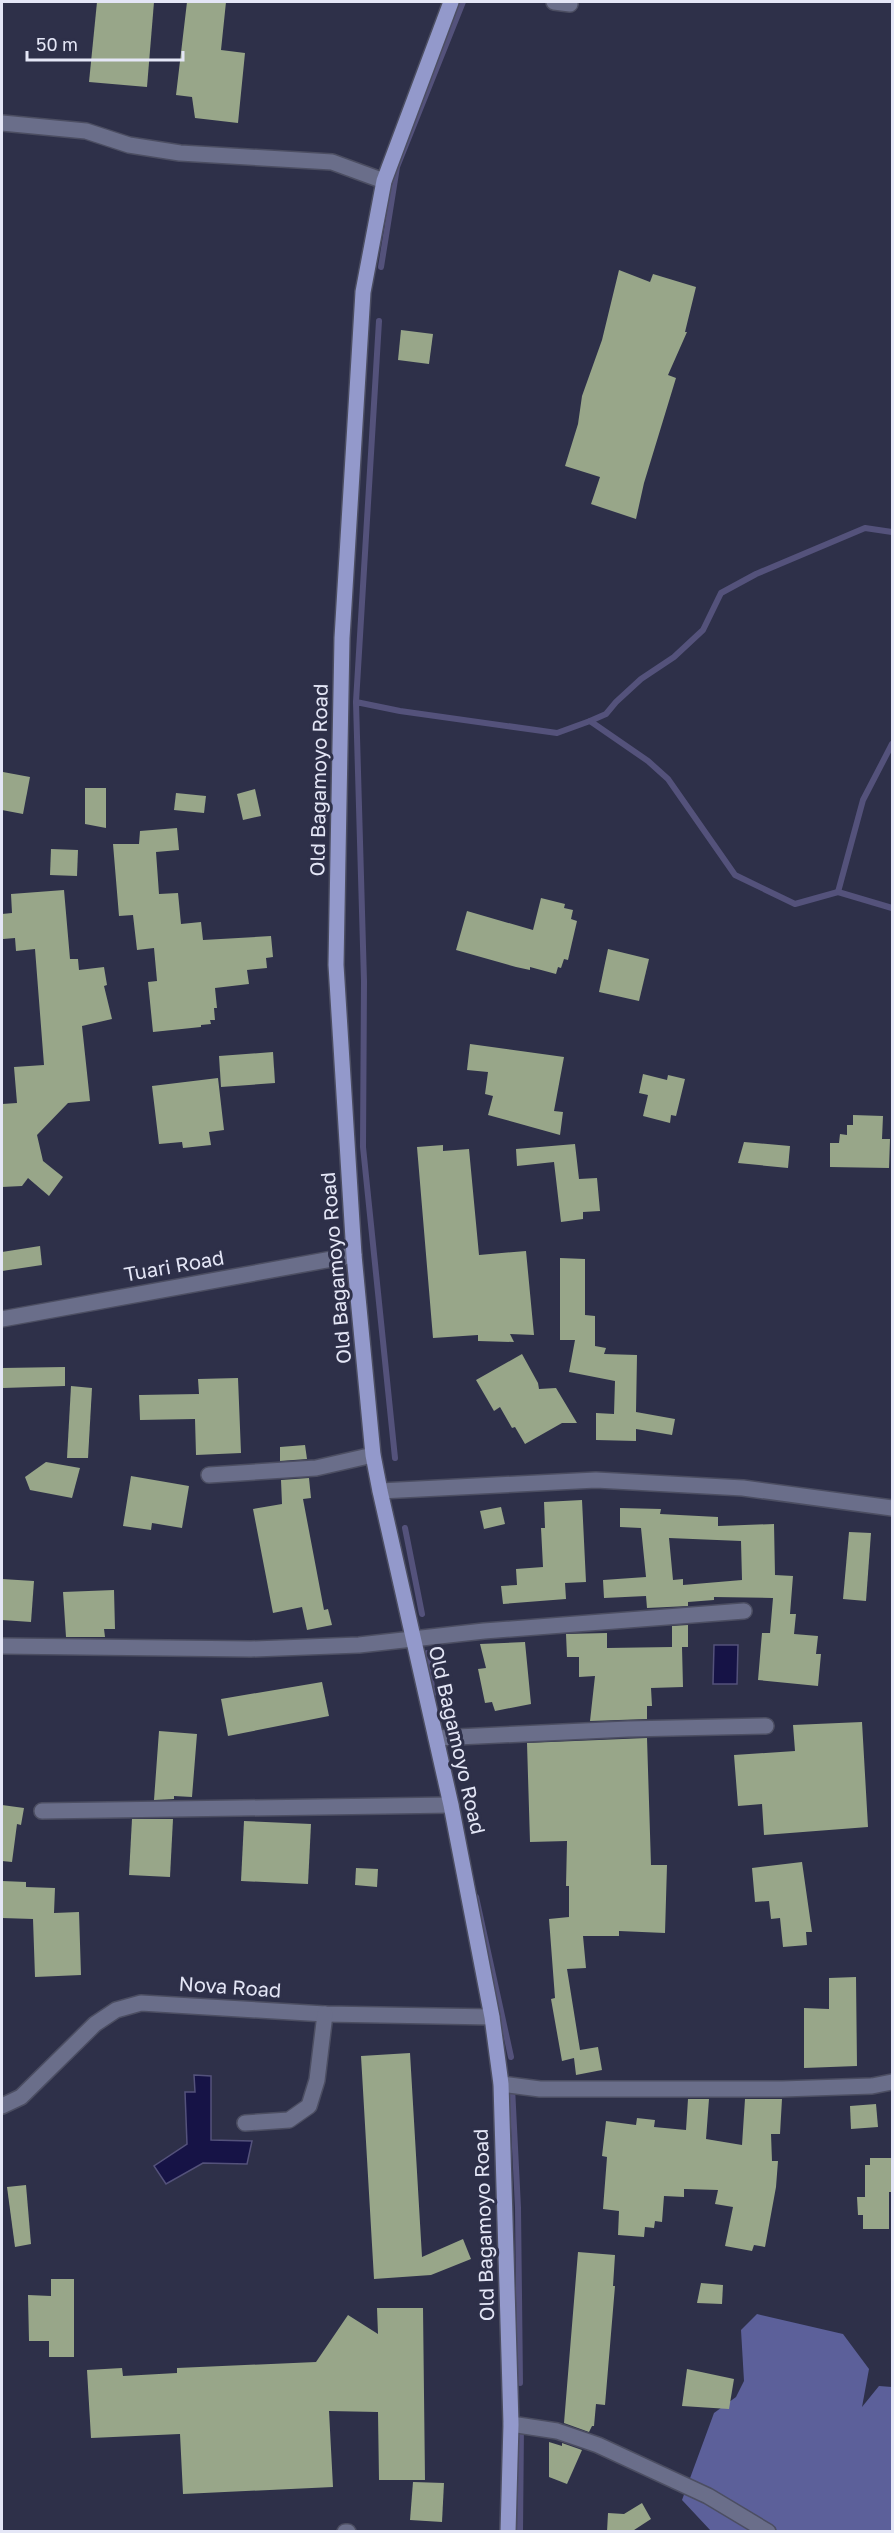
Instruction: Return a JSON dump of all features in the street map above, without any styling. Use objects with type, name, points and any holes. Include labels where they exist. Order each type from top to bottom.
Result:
[{"type":"main road","name":"Old Bagamoyo Road","points":[[451,2],[384,181],[363,292],[342,638],[336,965],[354,1255],[374,1455],[412,1639],[451,1805],[492,2017],[501,2084],[511,2424],[508,2532]]},
{"type":"street","points":[[2,123],[86,131],[129,145],[180,153],[332,162],[384,181]]},
{"type":"street","name":"Tuari Road","points":[[2,1319],[354,1255]]},
{"type":"street","points":[[209,1475],[316,1468],[374,1455]]},
{"type":"street","points":[[380,1491],[596,1480],[743,1488],[892,1508]]},
{"type":"street","points":[[2,1646],[251,1649],[359,1645],[484,1631],[744,1611]]},
{"type":"street","points":[[436,1738],[628,1729],[766,1726]]},
{"type":"street","points":[[42,1811],[451,1805]]},
{"type":"street","name":"Nova Road","points":[[2,2106],[21,2097],[95,2024],[116,2010],[141,2003],[325,2014],[492,2017]]},
{"type":"street","points":[[245,2123],[289,2120],[309,2106],[317,2080],[325,2014]]},
{"type":"street","points":[[501,2084],[540,2089],[770,2089],[872,2086],[892,2082]]},
{"type":"street","points":[[511,2424],[557,2431],[598,2445],[708,2496],[768,2532]]},
{"type":"shaded area","points":[[714,1645],[738,1645],[737,1684],[713,1684]]},
{"type":"shaded area","points":[[194,2075],[211,2076],[211,2140],[252,2141],[247,2164],[203,2163],[166,2184],[154,2166],[187,2144],[185,2092],[195,2092]]},
{"type":"shaded area","points":[[757,2314],[843,2334],[869,2369],[862,2407],[879,2386],[892,2387],[892,2531],[711,2531],[682,2500],[714,2413],[736,2397],[744,2381],[741,2330]]},
{"type":"building","points":[[97,2],[154,2],[147,87],[89,82]]},
{"type":"building","points":[[187,2],[226,2],[221,50],[245,53],[238,123],[195,118],[192,97],[176,95]]},
{"type":"building","points":[[619,270],[650,282],[653,274],[696,287],[685,332],[687,332],[668,375],[676,378],[644,483],[636,519],[591,504],[600,477],[565,466],[578,424],[582,396],[602,340]]},
{"type":"building","points":[[401,330],[433,334],[429,364],[398,360]]},
{"type":"building","points":[[3,772],[30,777],[23,814],[2,810]]},
{"type":"building","points":[[85,788],[106,788],[106,828],[85,824]]},
{"type":"building","points":[[255,789],[261,816],[243,820],[237,794]]},
{"type":"building","points":[[176,793],[206,796],[204,813],[174,810]]},
{"type":"building","points":[[177,828],[179,850],[156,852],[159,894],[178,893],[181,924],[201,922],[203,940],[271,936],[273,957],[266,958],[267,968],[247,970],[249,984],[215,988],[217,1008],[214,1008],[215,1020],[210,1020],[211,1024],[153,1032],[148,982],[157,981],[154,948],[137,950],[133,915],[119,916],[113,844],[139,844],[140,831]]},
{"type":"building","points":[[51,849],[78,850],[77,876],[50,875]]},
{"type":"building","points":[[64,890],[70,959],[78,959],[79,970],[104,967],[107,985],[104,986],[112,1019],[82,1026],[90,1101],[68,1103],[37,1135],[43,1161],[63,1177],[49,1196],[28,1178],[22,1186],[2,1187],[2,1104],[17,1103],[14,1067],[44,1065],[35,949],[16,951],[15,938],[3,939],[2,914],[12,913],[11,894]]},
{"type":"building","points":[[541,898],[565,904],[564,908],[573,910],[571,919],[577,921],[568,960],[564,959],[556,974],[530,967],[530,970],[516,967],[456,950],[467,911],[533,930]]},
{"type":"building","points":[[608,949],[649,959],[639,1001],[599,992]]},
{"type":"building","points":[[470,1044],[564,1057],[554,1111],[563,1112],[560,1135],[488,1115],[493,1096],[485,1094],[488,1072],[467,1070]]},
{"type":"building","points":[[273,1052],[275,1083],[221,1087],[219,1056]]},
{"type":"building","points":[[643,1074],[667,1080],[668,1075],[685,1079],[676,1116],[671,1115],[670,1123],[643,1116],[648,1095],[639,1093]]},
{"type":"building","points":[[218,1078],[224,1130],[209,1132],[211,1145],[183,1148],[182,1142],[159,1144],[152,1086]]},
{"type":"building","points":[[853,1115],[883,1116],[882,1139],[890,1139],[889,1168],[830,1167],[830,1143],[839,1143],[840,1134],[847,1135],[847,1125],[853,1125]]},
{"type":"building","points":[[744,1142],[790,1146],[788,1168],[738,1163]]},
{"type":"building","points":[[575,1144],[579,1179],[597,1178],[600,1211],[583,1212],[583,1219],[561,1222],[554,1162],[517,1166],[516,1149]]},
{"type":"building","points":[[443,1145],[443,1151],[469,1149],[479,1255],[526,1251],[534,1335],[510,1334],[514,1342],[478,1341],[478,1335],[433,1338],[417,1147]]},
{"type":"building","points":[[40,1246],[42,1265],[2,1271],[2,1252]]},
{"type":"building","points":[[560,1258],[585,1259],[585,1315],[595,1316],[595,1346],[606,1348],[604,1354],[637,1355],[636,1412],[675,1419],[672,1435],[636,1429],[636,1441],[596,1440],[596,1413],[614,1414],[615,1381],[569,1372],[575,1340],[560,1340]]},
{"type":"building","points":[[522,1354],[539,1389],[556,1388],[577,1423],[562,1423],[525,1444],[515,1427],[512,1428],[500,1407],[494,1411],[476,1380]]},
{"type":"building","points":[[65,1367],[65,1386],[3,1388],[2,1368]]},
{"type":"building","points":[[238,1378],[241,1453],[196,1455],[195,1419],[140,1420],[139,1395],[199,1394],[198,1379]]},
{"type":"building","points":[[71,1386],[92,1388],[88,1458],[67,1458]]},
{"type":"building","points":[[305,1445],[307,1459],[280,1461],[280,1447]]},
{"type":"building","points":[[46,1462],[80,1468],[72,1498],[30,1490],[25,1477]]},
{"type":"building","points":[[131,1476],[189,1486],[182,1528],[152,1523],[151,1530],[123,1526]]},
{"type":"building","points":[[309,1478],[311,1498],[303,1499],[324,1610],[328,1609],[332,1625],[307,1630],[302,1607],[273,1613],[253,1509],[282,1504],[281,1480]]},
{"type":"building","points":[[582,1500],[586,1582],[565,1583],[566,1599],[503,1604],[501,1586],[517,1585],[516,1569],[543,1567],[541,1528],[545,1528],[544,1502]]},
{"type":"building","points":[[501,1507],[505,1524],[484,1529],[480,1511]]},
{"type":"building","points":[[620,1508],[661,1509],[660,1514],[718,1517],[718,1526],[774,1524],[775,1575],[793,1576],[790,1614],[796,1614],[794,1634],[818,1636],[816,1654],[821,1654],[818,1686],[758,1680],[762,1633],[770,1633],[773,1598],[714,1597],[714,1600],[688,1602],[688,1606],[647,1608],[646,1596],[604,1598],[603,1580],[646,1577],[641,1528],[620,1527]],"holes":[[[669,1538],[741,1541],[742,1580],[683,1585],[683,1579],[673,1580]]]},
{"type":"building","points":[[849,1532],[871,1533],[866,1601],[843,1599]]},
{"type":"building","points":[[2,1579],[34,1581],[31,1622],[2,1620]]},
{"type":"building","points":[[114,1590],[115,1629],[104,1629],[105,1637],[66,1637],[63,1592]]},
{"type":"building","points":[[688,1625],[688,1647],[682,1647],[683,1687],[651,1688],[652,1706],[647,1706],[647,1719],[590,1721],[595,1676],[579,1677],[579,1657],[567,1657],[566,1634],[607,1633],[607,1648],[672,1647],[672,1626]]},
{"type":"building","points":[[525,1642],[531,1704],[495,1711],[492,1702],[485,1703],[478,1669],[486,1668],[480,1644]]},
{"type":"building","points":[[322,1682],[329,1716],[228,1736],[221,1699]]},
{"type":"building","points":[[862,1722],[868,1827],[764,1835],[762,1804],[738,1806],[734,1755],[795,1751],[793,1725]]},
{"type":"building","points":[[159,1731],[197,1734],[192,1797],[174,1796],[174,1799],[154,1800]]},
{"type":"building","points":[[647,1738],[651,1865],[667,1865],[665,1933],[619,1931],[619,1936],[583,1936],[586,1968],[567,1969],[580,2050],[598,2047],[602,2070],[576,2075],[574,2058],[562,2061],[551,1999],[555,1998],[549,1919],[569,1917],[569,1886],[566,1886],[567,1841],[530,1842],[527,1743]]},
{"type":"building","points":[[2,1805],[24,1808],[21,1825],[17,1824],[12,1862],[2,1861]]},
{"type":"building","points":[[132,1819],[173,1819],[170,1877],[129,1875]]},
{"type":"building","points":[[244,1821],[311,1824],[308,1884],[241,1881]]},
{"type":"building","points":[[802,1862],[812,1932],[806,1932],[807,1945],[783,1947],[780,1918],[771,1919],[769,1901],[755,1902],[752,1868]]},
{"type":"building","points":[[356,1868],[378,1869],[377,1887],[355,1885]]},
{"type":"building","points":[[2,1881],[26,1882],[26,1887],[55,1888],[54,1913],[79,1912],[81,1975],[35,1977],[33,1919],[2,1918]]},
{"type":"building","points":[[856,1977],[857,2066],[804,2068],[804,2008],[829,2009],[829,1978]]},
{"type":"building","points":[[410,2053],[422,2257],[463,2239],[471,2259],[431,2275],[374,2279],[361,2056]]},
{"type":"building","points":[[688,2099],[709,2099],[706,2139],[742,2145],[745,2099],[782,2099],[780,2134],[771,2134],[772,2161],[778,2161],[776,2187],[765,2247],[754,2245],[752,2251],[725,2246],[733,2207],[715,2204],[718,2190],[684,2189],[684,2197],[664,2196],[662,2222],[655,2221],[654,2228],[645,2227],[644,2237],[618,2235],[619,2211],[603,2209],[607,2157],[602,2156],[606,2121],[636,2125],[637,2118],[655,2120],[654,2127],[686,2130]]},
{"type":"building","points":[[876,2104],[878,2127],[851,2129],[850,2106]]},
{"type":"building","points":[[870,2158],[892,2158],[889,2229],[863,2229],[863,2215],[858,2215],[857,2197],[865,2197],[865,2165],[870,2165]]},
{"type":"building","points":[[26,2185],[31,2244],[15,2247],[7,2187]]},
{"type":"building","points":[[578,2252],[615,2255],[613,2286],[615,2286],[605,2405],[596,2404],[594,2426],[589,2432],[564,2423]]},
{"type":"building","points":[[51,2279],[74,2279],[74,2357],[49,2357],[49,2341],[29,2341],[28,2295],[51,2296]]},
{"type":"building","points":[[701,2283],[723,2285],[722,2304],[697,2303]]},
{"type":"building","points":[[377,2308],[423,2308],[425,2480],[379,2480],[378,2412],[329,2411],[333,2487],[183,2494],[180,2434],[91,2438],[87,2370],[122,2368],[123,2376],[177,2373],[177,2368],[316,2362],[348,2315],[378,2334]]},
{"type":"building","points":[[687,2369],[734,2379],[729,2409],[682,2406]]},
{"type":"building","points":[[549,2442],[562,2446],[562,2443],[582,2450],[567,2484],[549,2477]]},
{"type":"building","points":[[413,2482],[444,2483],[442,2522],[410,2520]]},
{"type":"building","points":[[642,2503],[651,2519],[631,2532],[607,2532],[608,2513],[624,2514]]},
{"type":"waterway","points":[[381,267],[397,167],[463,2]]},
{"type":"waterway","points":[[356,702],[379,321]]},
{"type":"waterway","points":[[590,721],[606,714],[641,679],[674,657],[703,630],[721,593],[756,574],[865,528],[892,532]]},
{"type":"waterway","points":[[395,1458],[363,1147],[364,981],[356,702],[400,711],[557,733],[590,721],[648,761],[668,779],[735,875],[795,904],[838,892],[892,908]]},
{"type":"waterway","points":[[838,892],[863,800],[892,744]]},
{"type":"waterway","points":[[405,1528],[422,1614]]},
{"type":"waterway","points":[[427,1653],[433,1694]]},
{"type":"waterway","points":[[476,1897],[511,2057]]},
{"type":"waterway","points":[[512,2087],[518,2208],[520,2383]]},
{"type":"waterway","points":[[520,2532],[521,2426]]}]
